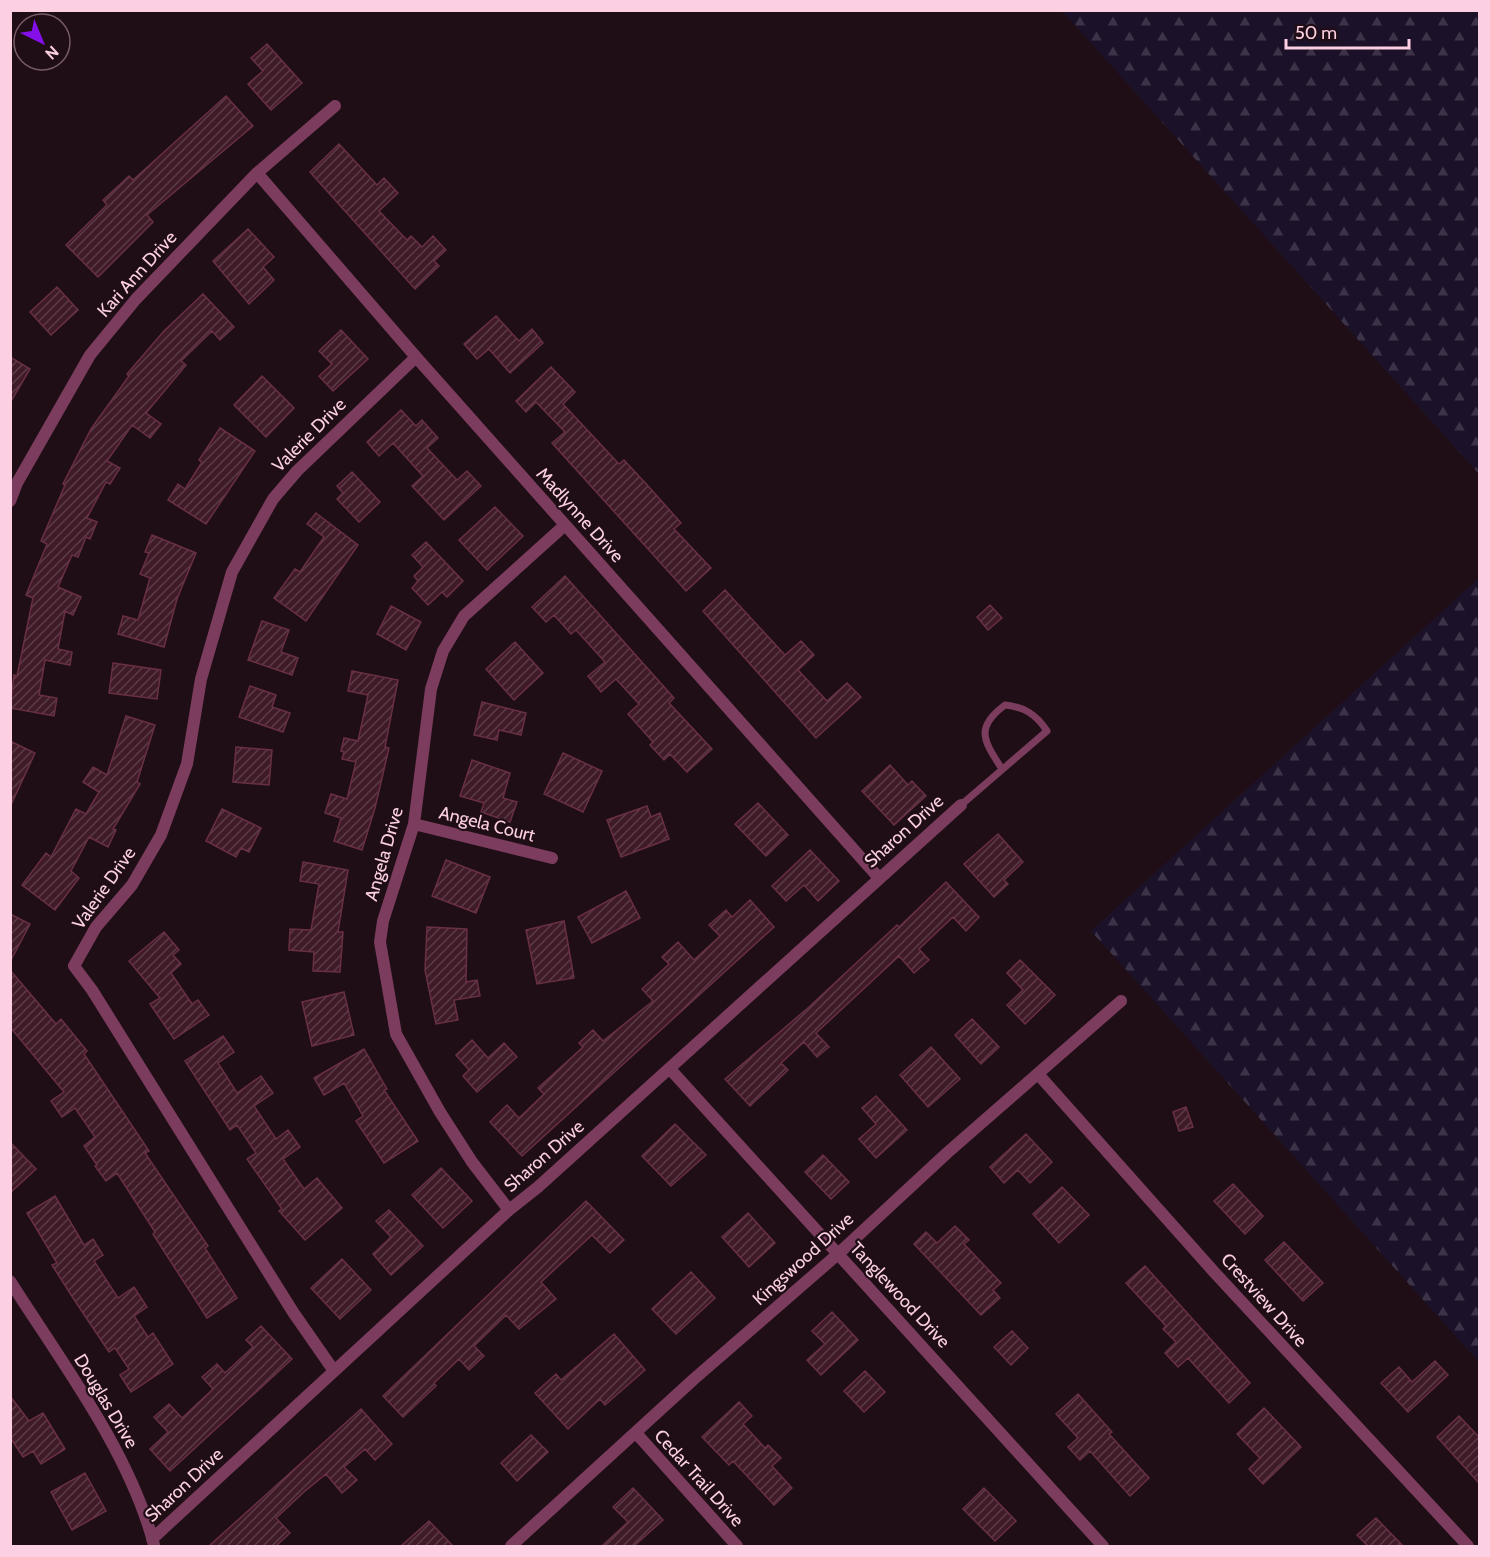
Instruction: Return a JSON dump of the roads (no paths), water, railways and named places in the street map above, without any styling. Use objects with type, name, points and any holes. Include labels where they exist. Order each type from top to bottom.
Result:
[{"type":"street","name":"Kari Ann Drive","points":[[10,501],[17,483],[90,355],[136,299],[257,173],[335,106]]},
{"type":"street","name":"Madlynne Drive","points":[[257,173],[416,357],[879,878]]},
{"type":"street","name":"Valerie Drive","points":[[334,1371],[293,1312],[92,990],[74,966],[96,927],[132,885],[161,835],[187,765],[201,680],[232,572],[262,517],[273,499],[297,471],[416,357]]},
{"type":"street","name":"Angela Drive","points":[[509,1210],[472,1162],[440,1112],[396,1034],[380,942],[383,921],[414,824],[431,689],[443,651],[464,616],[565,525]]},
{"type":"street","name":"Sharon Drive","points":[[153,1543],[334,1371],[509,1210],[961,805]]},
{"type":"street","name":"Angela Court","points":[[414,824],[552,858]]},
{"type":"street","name":"Kingswood Drive","points":[[511,1546],[694,1379],[838,1254],[946,1153],[1121,1000]]},
{"type":"street","name":"Tanglewood Drive","points":[[670,1068],[1103,1546]]},
{"type":"street","name":"Crestview Drive","points":[[1038,1074],[1215,1273],[1467,1546]]},
{"type":"street","name":"Douglas Drive","points":[[10,1281],[111,1441],[136,1490],[153,1543]]},
{"type":"street","name":"Cedar Trail Drive","points":[[636,1433],[737,1546]]},
{"type":"lane","points":[[961,805],[1047,730],[1040,720],[1022,706],[1005,705],[990,716],[985,730],[987,746],[1002,769]]}]
